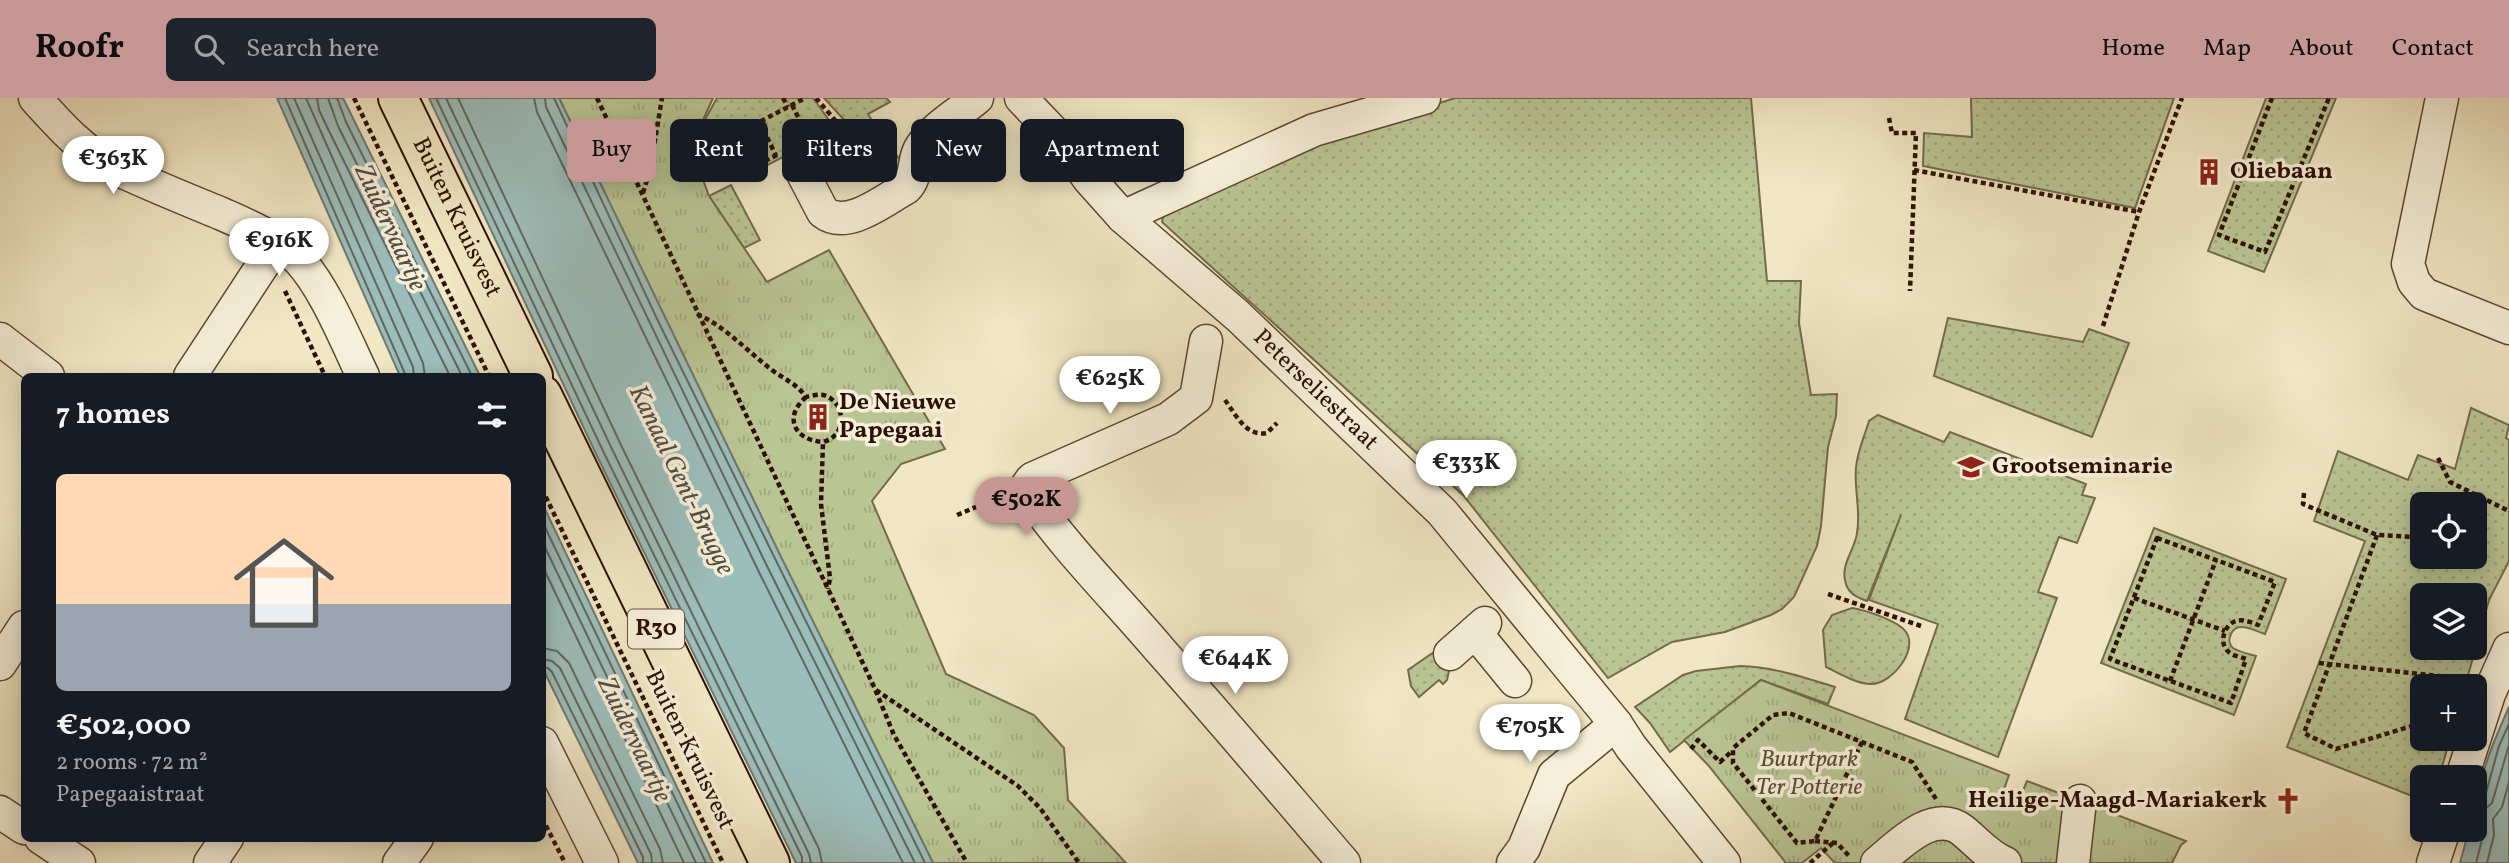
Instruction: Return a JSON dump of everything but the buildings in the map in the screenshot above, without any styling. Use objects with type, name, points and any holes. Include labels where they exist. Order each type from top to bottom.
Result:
[{"type":"main road","name":"Buiten Kruisvest","points":[[373,98],[507,373]]},
{"type":"main road","name":"Buiten Kruisvest","points":[[398,98],[532,373]]},
{"type":"main road","name":"Buiten Kruisvest","points":[[546,403],[770,863]]},
{"type":"main road","name":"Buiten Kruisvest","points":[[546,456],[744,863]]},
{"type":"street","points":[[35,98],[62,128],[89,151],[117,169],[240,222],[276,249],[300,261],[313,280],[361,373]]},
{"type":"street","points":[[802,182],[828,216],[846,218],[856,215],[911,183],[921,146],[976,98]]},
{"type":"street","name":"Peterseliestraat","points":[[1021,98],[1059,138],[1088,179],[1123,217],[1238,316],[1432,502],[1494,616],[1616,724],[1631,747],[1724,863]]},
{"type":"street","points":[[1123,217],[1314,130],[1424,98]]},
{"type":"street","points":[[2442,98],[2408,264],[2414,282],[2424,294],[2509,328]]},
{"type":"street","points":[[192,373],[276,249]]},
{"type":"street","points":[[0,339],[44,373]]},
{"type":"street","points":[[1204,355],[1196,398],[1168,419],[1032,479],[1027,486],[1027,492],[1084,567],[1167,657],[1344,863]]},
{"type":"street","points":[[1450,654],[1494,616],[1515,681]]},
{"type":"street","points":[[0,664],[21,632]]},
{"type":"street","points":[[2466,765],[2489,694],[2509,649]]},
{"type":"street","points":[[1513,863],[1524,848],[1554,775],[1616,724]]},
{"type":"street","points":[[546,751],[602,863]]},
{"type":"street","points":[[2073,863],[2080,801]]},
{"type":"street","points":[[0,812],[21,826]]},
{"type":"street","points":[[1877,863],[1916,830],[1933,825],[1960,828],[1972,840],[2005,863]]},
{"type":"street","points":[[47,842],[79,863]]},
{"type":"street","points":[[209,863],[224,842]]},
{"type":"street","points":[[399,863],[414,842]]},
{"type":"street","points":[[2433,863],[2440,842]]},
{"type":"path","points":[[354,98],[488,373]]},
{"type":"path","points":[[597,98],[875,689],[894,735],[967,863]]},
{"type":"path","points":[[642,193],[650,170],[662,98]]},
{"type":"path","points":[[783,98],[797,119]]},
{"type":"path","points":[[766,119],[805,98]]},
{"type":"path","points":[[816,98],[834,119]]},
{"type":"path","points":[[2103,326],[2139,212],[2182,98]]},
{"type":"path","points":[[2272,98],[2219,235],[2265,252],[2329,98]]},
{"type":"path","points":[[1889,118],[1892,132],[1916,133],[1910,291]]},
{"type":"path","points":[[768,134],[782,154]]},
{"type":"path","points":[[1914,170],[2139,212]]},
{"type":"path","points":[[276,249],[324,373]]},
{"type":"path","points":[[697,314],[717,323],[776,373],[798,387],[806,397]]},
{"type":"path","points":[[1204,355],[1245,428],[1260,434],[1267,433],[1277,423]]},
{"type":"path","points":[[822,394],[834,401],[842,413],[840,428],[834,437],[823,442],[809,441],[798,433],[793,417],[797,405],[806,397],[822,394]]},
{"type":"path","points":[[823,442],[821,504],[830,578],[828,590]]},
{"type":"path","points":[[2438,458],[2450,482],[2509,510]]},
{"type":"path","points":[[957,515],[1027,486]]},
{"type":"path","points":[[2304,493],[2304,504],[2377,535],[2410,537]]},
{"type":"path","points":[[546,497],[723,863]]},
{"type":"path","points":[[2377,535],[2304,733],[2336,749],[2410,727]]},
{"type":"path","points":[[2157,538],[2275,582],[2258,625],[2237,621],[2225,631],[2225,647],[2230,653],[2246,659],[2231,703],[2110,659],[2134,597],[2157,538]]},
{"type":"path","points":[[2170,681],[2216,560]]},
{"type":"path","points":[[1828,594],[1921,626]]},
{"type":"path","points":[[2134,597],[2225,631]]},
{"type":"path","points":[[2319,663],[2418,674]]},
{"type":"path","points":[[875,689],[1018,786],[1040,808],[1079,863]]},
{"type":"path","points":[[1691,748],[1698,740],[1720,762],[1773,715],[1789,713],[1912,762],[1938,804],[1947,825]]},
{"type":"path","points":[[1815,841],[1862,742]]},
{"type":"path","points":[[1732,751],[1733,763],[1797,843],[1837,843],[1855,863]]},
{"type":"path","points":[[546,826],[565,863]]},
{"type":"path","points":[[1810,863],[1833,842]]},
{"type":"green space","points":[[559,98],[713,98],[703,119],[670,119],[670,182],[704,182],[709,196],[767,282],[829,250],[945,449],[901,464],[872,501],[946,674],[1034,715],[1064,748],[1068,800],[1126,863],[933,863],[600,182],[656,182],[656,119],[569,119]]},
{"type":"green space","points":[[717,98],[813,98],[828,119],[782,119],[782,157],[768,165],[768,119],[705,119]]},
{"type":"green space","points":[[824,98],[886,98],[890,102],[868,114],[871,119],[843,119]]},
{"type":"green space","points":[[1455,98],[1751,98],[1767,281],[1801,281],[1799,323],[1811,395],[1837,394],[1817,546],[1794,597],[1782,609],[1725,632],[1672,642],[1608,678],[1463,495],[1162,222],[1164,211],[1314,143]]},
{"type":"green space","points":[[1971,98],[2174,98],[2135,208],[1923,166],[1924,133],[1972,137]]},
{"type":"green space","points":[[2266,98],[2336,98],[2264,272],[2208,251]]},
{"type":"green space","points":[[897,156],[903,163],[901,173],[897,166]]},
{"type":"green space","points":[[731,185],[760,240],[744,248],[709,196]]},
{"type":"green space","points":[[1948,318],[2083,342],[2089,329],[2129,343],[2092,437],[1934,376]]},
{"type":"green space","points":[[2471,408],[2509,425],[2506,438],[2509,440],[2509,561],[2487,607],[2487,583],[2410,583],[2410,660],[2472,660],[2468,674],[2410,674],[2410,751],[2447,751],[2442,765],[2410,765],[2410,795],[2287,747],[2365,541],[2314,521],[2338,451],[2408,480],[2418,455],[2455,469]]},
{"type":"green space","points":[[1878,415],[1944,442],[1950,432],[2086,484],[2082,495],[2095,498],[2077,543],[2059,537],[2038,592],[2057,598],[1998,757],[1905,719],[1938,624],[1869,600],[1901,515],[1867,601],[1853,594],[1846,584],[1845,568],[1856,539],[1858,525],[1856,476],[1859,450],[1869,421]]},
{"type":"green space","points":[[2154,528],[2286,579],[2265,634],[2238,627],[2231,634],[2230,642],[2233,648],[2256,656],[2234,715],[2101,663]]},
{"type":"green space","points":[[1852,608],[1889,620],[1902,628],[1909,639],[1909,648],[1901,665],[1879,683],[1861,683],[1826,667],[1823,630],[1832,615]]},
{"type":"green space","points":[[1438,652],[1450,666],[1447,680],[1443,684],[1439,680],[1419,697],[1411,686],[1408,670]]},
{"type":"green space","points":[[1740,666],[1777,670],[1835,687],[1828,704],[1761,680],[1670,752],[1635,707],[1683,675]]},
{"type":"green space","name":"Buurtpark Ter Potterie","points":[[1761,680],[2009,775],[2003,792],[2020,798],[2027,781],[2186,841],[2172,863],[1835,863],[1821,848],[1802,863],[1786,863],[1708,765],[1684,740]]},
{"type":"water","name":"Zuidervaartje","points":[[277,98],[343,98],[479,373],[399,373]]},
{"type":"water","name":"Kanaal Gent-Brugge","points":[[429,98],[559,98],[569,119],[567,119],[567,182],[600,182],[933,863],[796,863],[597,456]]},
{"type":"water","name":"Zuidervaartje","points":[[546,511],[713,863],[638,863],[546,675]]},
{"type":"water","points":[[2509,707],[2509,863],[2460,863],[2466,842],[2487,842],[2486,765]]},
{"type":"place","name":"Oliebaan","points":[[2209,172]]},
{"type":"place","name":"De Nieuwe Papegaai","points":[[818,417]]},
{"type":"place","name":"Grootseminarie","points":[[1971,467]]},
{"type":"place","name":"Heilige-Maagd-Mariakerk","points":[[2288,801]]}]
